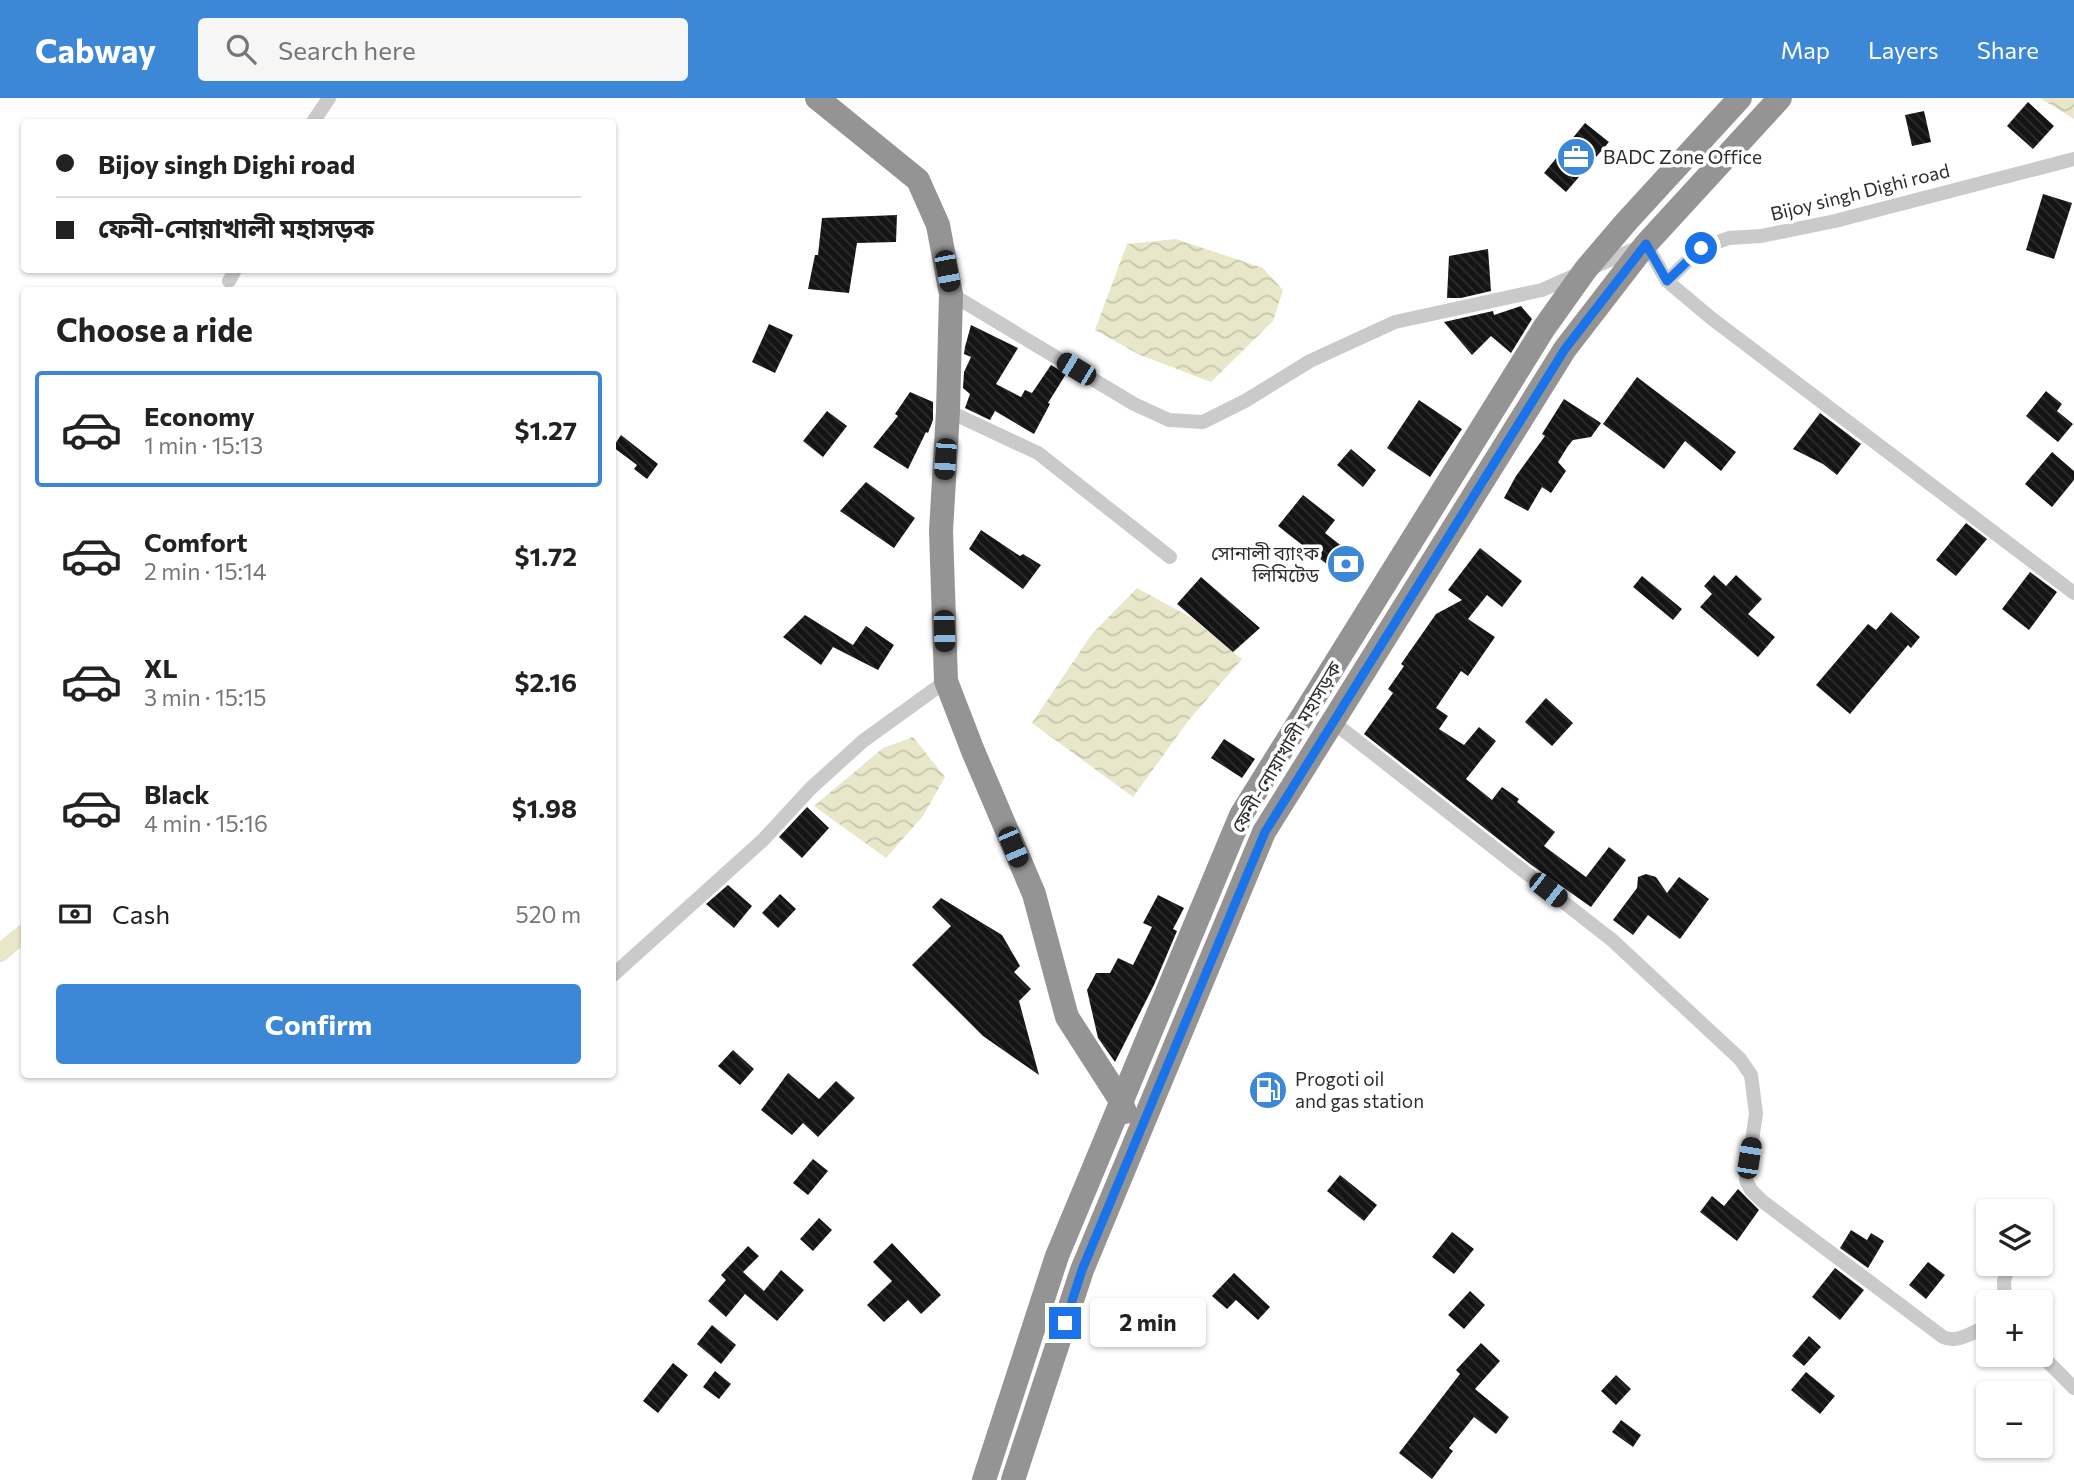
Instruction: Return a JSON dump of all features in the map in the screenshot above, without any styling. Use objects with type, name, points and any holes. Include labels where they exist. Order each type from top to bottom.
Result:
[{"type":"highway","points":[[817,98],[918,180],[938,225],[951,294],[941,531],[946,681],[1034,894],[1067,1017],[1121,1101],[1136,1139]]},
{"type":"highway","name":"ফেনী-নোয়াখালী মহাসড়ক","points":[[984,1480],[1057,1256],[1241,815],[1544,328],[1586,269],[1740,98]]},
{"type":"highway","name":"ফেনী-নোয়াখালী মহাসড়ক","points":[[1013,1480],[1082,1270],[1265,832],[1565,349],[1646,244],[1780,98]]},
{"type":"street","points":[[315,119],[329,98]]},
{"type":"street","name":"Bijoy singh Dighi road","points":[[1667,281],[1701,248],[1730,238],[1761,236],[1835,221],[2074,159]]},
{"type":"street","points":[[951,294],[1133,404],[1169,420],[1203,422],[1245,401],[1310,360],[1395,322],[1542,289],[1646,244],[1667,281],[1711,318],[2074,593]]},
{"type":"street","points":[[948,411],[1038,453],[1170,558]]},
{"type":"street","points":[[616,972],[763,840],[811,788],[863,741],[946,681]]},
{"type":"street","points":[[1334,722],[1612,940],[1740,1059],[1751,1075],[1755,1090],[1756,1114],[1746,1180],[1756,1196],[1943,1337],[1948,1340],[1960,1338],[1976,1331]]},
{"type":"street","points":[[2053,1367],[2074,1388]]},
{"type":"water","points":[[2040,98],[2074,98],[2074,119]]},
{"type":"water","points":[[1176,239],[1263,268],[1283,290],[1273,321],[1211,382],[1140,355],[1095,330],[1127,244]]},
{"type":"water","points":[[1137,588],[1192,618],[1242,659],[1188,721],[1133,797],[1032,723],[1091,635]]},
{"type":"water","points":[[913,737],[945,777],[923,816],[886,858],[814,806],[883,748]]},
{"type":"building","points":[[2028,102],[2054,126],[2033,149],[2007,126]]},
{"type":"building","points":[[1924,111],[1931,142],[1912,146],[1905,115]]},
{"type":"building","name":"BADC Zone Office","points":[[1585,123],[1609,142],[1566,192],[1544,173]]},
{"type":"building","points":[[2043,194],[2072,203],[2054,259],[2026,250]]},
{"type":"building","points":[[897,215],[896,242],[857,243],[849,293],[808,289],[815,255],[818,255],[822,218]]},
{"type":"building","points":[[1488,249],[1491,291],[1461,298],[1447,298],[1449,256]]},
{"type":"building","points":[[1521,306],[1532,319],[1511,353],[1491,336],[1472,355],[1444,322],[1493,311],[1494,315]]},
{"type":"building","points":[[769,324],[793,335],[775,373],[752,362]]},
{"type":"building","points":[[971,325],[1018,348],[996,384],[1021,397],[1025,390],[1032,393],[1051,365],[1066,374],[1048,403],[1050,404],[1034,434],[995,411],[990,420],[965,408],[970,394],[963,388],[964,372],[971,357],[964,354]]},
{"type":"building","points":[[1637,377],[1736,452],[1721,471],[1685,441],[1664,469],[1603,424]]},
{"type":"building","points":[[2046,391],[2062,404],[2057,411],[2073,424],[2058,442],[2026,416]]},
{"type":"building","points":[[910,392],[933,402],[933,420],[908,469],[873,447],[898,416],[895,414]]},
{"type":"building","points":[[1564,399],[1601,423],[1591,437],[1573,440],[1568,446],[1558,462],[1566,471],[1551,493],[1542,487],[1528,511],[1504,498],[1516,476],[1545,436],[1542,434]]},
{"type":"building","points":[[1419,400],[1462,429],[1430,477],[1387,448]]},
{"type":"building","points":[[827,411],[847,426],[823,457],[803,441]]},
{"type":"building","points":[[1820,413],[1861,444],[1837,475],[1823,464],[1793,449]]},
{"type":"building","points":[[621,435],[658,464],[647,479],[634,469],[637,465],[616,449],[616,442]]},
{"type":"building","points":[[1351,449],[1376,470],[1363,487],[1337,465]]},
{"type":"building","points":[[2052,452],[2074,471],[2074,480],[2052,507],[2025,484]]},
{"type":"building","points":[[866,482],[915,518],[894,548],[840,511]]},
{"type":"building","points":[[1303,495],[1335,520],[1325,533],[1366,565],[1351,583],[1278,526]]},
{"type":"building","points":[[1966,523],[1987,539],[1956,576],[1936,560]]},
{"type":"building","points":[[981,530],[1020,556],[1023,554],[1041,565],[1023,589],[969,549]]},
{"type":"building","points":[[1480,548],[1522,581],[1502,607],[1487,595],[1468,619],[1495,637],[1468,676],[1461,671],[1436,708],[1448,716],[1439,729],[1464,745],[1479,727],[1496,741],[1466,779],[1492,800],[1502,787],[1519,799],[1517,802],[1555,832],[1544,846],[1586,877],[1609,847],[1626,860],[1591,907],[1530,864],[1364,734],[1393,693],[1388,689],[1404,666],[1401,664],[1436,614],[1462,600],[1448,590]]},
{"type":"building","points":[[2030,572],[2057,592],[2029,630],[2002,609]]},
{"type":"building","points":[[1714,575],[1726,586],[1736,575],[1762,599],[1748,614],[1775,637],[1758,657],[1700,607],[1712,594],[1704,586]]},
{"type":"building","points":[[1642,576],[1682,609],[1673,620],[1633,587]]},
{"type":"building","points":[[1201,577],[1260,628],[1233,652],[1177,604]]},
{"type":"building","points":[[1891,612],[1920,637],[1911,648],[1908,645],[1850,714],[1816,685],[1868,624],[1876,630]]},
{"type":"building","points":[[805,615],[853,645],[866,626],[894,645],[878,670],[833,647],[821,665],[783,637]]},
{"type":"building","points":[[1546,698],[1573,723],[1552,746],[1525,722]]},
{"type":"building","points":[[1224,739],[1255,759],[1242,778],[1211,758]]},
{"type":"building","points":[[807,807],[829,828],[802,858],[779,837]]},
{"type":"building","points":[[1646,874],[1656,877],[1667,893],[1679,877],[1709,899],[1680,939],[1648,915],[1633,935],[1613,920],[1637,888],[1638,877]]},
{"type":"building","points":[[728,885],[752,906],[734,928],[706,904]]},
{"type":"building","points":[[780,894],[796,909],[778,928],[762,913]]},
{"type":"building","points":[[1158,895],[1184,908],[1173,929],[1177,931],[1154,985],[1115,1062],[1098,1038],[1087,990],[1096,973],[1110,973],[1118,958],[1133,965],[1152,927],[1143,923]]},
{"type":"building","points":[[941,898],[1002,935],[1020,966],[1014,972],[1031,989],[1019,1001],[1039,1075],[983,1036],[912,965],[951,926],[932,907]]},
{"type":"building","points":[[733,1050],[754,1069],[740,1085],[718,1066]]},
{"type":"building","points":[[788,1073],[819,1099],[836,1081],[855,1098],[818,1137],[803,1123],[792,1135],[761,1110]]},
{"type":"building","points":[[813,1159],[828,1171],[808,1195],[793,1183]]},
{"type":"building","points":[[1340,1175],[1377,1205],[1364,1221],[1327,1191]]},
{"type":"building","points":[[1738,1189],[1759,1210],[1737,1241],[1700,1212],[1712,1196],[1724,1206]]},
{"type":"building","points":[[819,1218],[832,1230],[813,1251],[800,1239]]},
{"type":"building","points":[[1851,1230],[1867,1240],[1871,1233],[1884,1241],[1868,1268],[1840,1248]]},
{"type":"building","points":[[1452,1232],[1474,1249],[1454,1274],[1432,1257]]},
{"type":"building","points":[[892,1243],[941,1295],[921,1314],[908,1300],[884,1322],[867,1305],[892,1281],[873,1262]]},
{"type":"building","points":[[748,1246],[759,1256],[743,1272],[764,1291],[781,1270],[804,1290],[777,1321],[745,1294],[726,1317],[708,1301],[726,1280],[721,1275]]},
{"type":"building","points":[[1928,1262],[1945,1275],[1926,1299],[1909,1285]]},
{"type":"building","points":[[1835,1268],[1864,1290],[1840,1320],[1812,1297]]},
{"type":"building","points":[[1234,1273],[1270,1307],[1258,1320],[1236,1300],[1227,1309],[1212,1296]]},
{"type":"building","points":[[1470,1291],[1485,1305],[1464,1329],[1448,1315]]},
{"type":"building","points":[[712,1325],[736,1345],[721,1364],[697,1344]]},
{"type":"building","points":[[1809,1336],[1821,1347],[1804,1366],[1792,1356]]},
{"type":"building","points":[[1481,1343],[1500,1361],[1475,1389],[1509,1417],[1496,1434],[1474,1417],[1449,1448],[1453,1451],[1432,1479],[1399,1453],[1460,1374],[1456,1370]]},
{"type":"building","points":[[673,1363],[688,1375],[658,1413],[643,1401]]},
{"type":"building","points":[[715,1371],[731,1384],[719,1399],[703,1387]]},
{"type":"building","points":[[1806,1372],[1835,1396],[1820,1414],[1791,1390]]},
{"type":"building","points":[[1616,1375],[1631,1389],[1616,1405],[1601,1391]]},
{"type":"building","points":[[1621,1420],[1641,1435],[1633,1447],[1612,1432]]},
{"type":"waterway","points":[[0,953],[21,936]]},
{"type":"place","name":"BADC Zone Office","points":[[1576,157]]},
{"type":"place","name":"সোনালী ব্যাংক লিমিটেড","points":[[1346,564]]},
{"type":"place","name":"Progoti oil and gas station","points":[[1268,1090]]},
{"type":"route","points":[[1065,1323],[1082,1270],[1265,832],[1565,349],[1646,244],[1667,281],[1701,248]]}]
